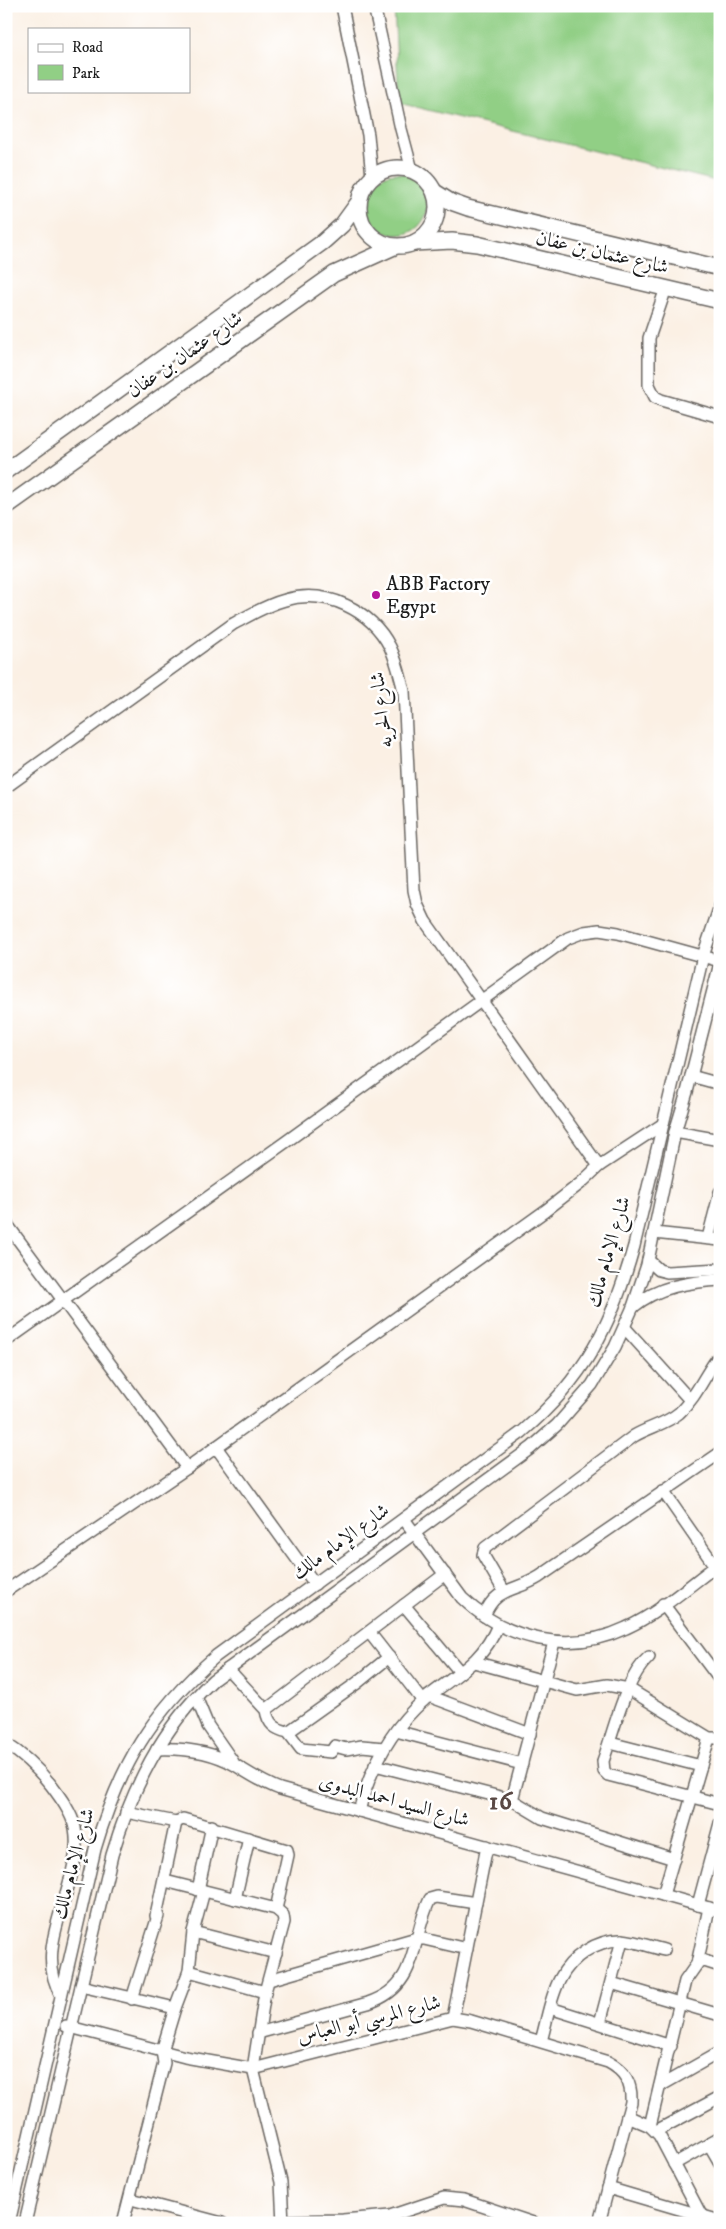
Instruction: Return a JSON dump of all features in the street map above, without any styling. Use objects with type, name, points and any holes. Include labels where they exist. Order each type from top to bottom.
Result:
[{"type":"main road","points":[[398,167],[412,170],[429,182],[435,192],[438,204],[432,227],[414,243],[394,246],[376,240],[363,227],[359,215],[358,203],[365,184],[384,170],[398,167]]},
{"type":"main road","name":"شارع عثمان بن عفان","points":[[435,192],[451,202],[468,208],[720,268]]},
{"type":"main road","name":"شارع عثمان بن عفان","points":[[6,471],[316,248],[342,225],[358,203]]},
{"type":"main road","name":"شارع عثمان بن عفان","points":[[414,243],[452,241],[477,244],[720,301]]},
{"type":"main road","name":"شارع عثمان بن عفان","points":[[6,507],[334,274],[394,246]]},
{"type":"street","points":[[342,6],[368,135],[372,177]]},
{"type":"street","points":[[374,6],[401,130],[412,170]]},
{"type":"street","points":[[666,288],[649,338],[649,385],[651,392],[661,400],[720,417]]},
{"type":"street","name":"شارع الحريه","points":[[6,786],[233,624],[259,609],[287,599],[318,597],[340,601],[357,611],[375,627],[389,645],[399,667],[404,691],[414,890],[417,904],[425,921],[599,1166]]},
{"type":"street","name":"شارع الإمام مالك","points":[[9,2223],[101,1828],[116,1789],[138,1744],[167,1704],[194,1675],[216,1656],[404,1519],[538,1418],[567,1387],[592,1353],[603,1334],[621,1291],[634,1246],[703,956],[720,906]]},
{"type":"street","points":[[6,1341],[568,938],[584,932],[599,930],[618,933],[720,962]]},
{"type":"street","name":"شارع الإمام مالك","points":[[25,2223],[112,1855],[126,1812],[157,1749],[174,1723],[196,1697],[228,1669],[523,1454],[557,1426],[592,1384],[625,1328],[648,1260],[675,1132],[718,978],[720,962]]},
{"type":"street","points":[[682,1044],[687,1050],[691,1051],[698,1047]]},
{"type":"street","points":[[691,1076],[720,1084]]},
{"type":"street","points":[[671,1089],[678,1084],[686,1088],[687,1092]]},
{"type":"street","points":[[6,1591],[187,1468],[545,1211],[581,1183],[599,1166],[663,1124]]},
{"type":"street","points":[[675,1132],[720,1140]]},
{"type":"street","points":[[654,1232],[714,1239],[720,1192]]},
{"type":"street","points":[[6,1222],[187,1468]]},
{"type":"street","points":[[648,1260],[659,1270],[667,1272],[720,1269]]},
{"type":"street","points":[[633,1307],[657,1291],[688,1284],[720,1280]]},
{"type":"street","points":[[625,1328],[690,1400]]},
{"type":"street","points":[[504,1591],[483,1555],[485,1548],[634,1436],[673,1417],[690,1400],[720,1355]]},
{"type":"street","points":[[216,1447],[315,1584]]},
{"type":"street","points":[[484,1616],[488,1606],[504,1591],[524,1585],[539,1577],[720,1453]]},
{"type":"street","points":[[404,1519],[462,1598],[484,1616],[498,1625],[525,1636],[554,1642],[581,1641],[612,1634],[644,1618],[718,1565],[663,1491]]},
{"type":"street","points":[[266,1710],[444,1574]]},
{"type":"street","points":[[663,1604],[720,1680]]},
{"type":"street","points":[[404,1606],[460,1672]]},
{"type":"street","points":[[359,1811],[375,1765],[396,1731],[426,1699],[474,1662],[488,1646],[498,1625]]},
{"type":"street","points":[[369,1632],[426,1699],[530,1734]]},
{"type":"street","points":[[512,1800],[554,1642]]},
{"type":"street","points":[[288,1732],[357,1683],[389,1657]]},
{"type":"street","points":[[649,1657],[636,1671],[603,1766],[608,1775],[720,1804]]},
{"type":"street","points":[[474,1662],[577,1690],[607,1685],[629,1689],[715,1738],[701,1766],[663,1895]]},
{"type":"street","points":[[228,1669],[266,1710],[267,1719],[276,1729],[288,1732],[301,1749],[331,1752],[335,1746],[346,1749],[362,1746],[384,1748]]},
{"type":"street","name":"شارع السيد احمد البدوى","points":[[196,1697],[208,1726],[236,1765]]},
{"type":"street","points":[[396,1731],[522,1764]]},
{"type":"street","points":[[610,1743],[701,1766]]},
{"type":"street","points":[[6,1744],[20,1753],[43,1776],[64,1804],[75,1827],[76,1854],[52,1954],[52,1974],[61,1995]]},
{"type":"street","name":"شارع السيد احمد البدوى","points":[[157,1749],[173,1748],[206,1752],[236,1765],[256,1779],[280,1789],[715,1909]]},
{"type":"street","points":[[375,1765],[512,1800],[542,1818],[674,1859]]},
{"type":"street","points":[[126,1812],[176,1822]]},
{"type":"street","points":[[132,1999],[158,1916],[156,1916],[178,1819],[212,1826],[288,1851],[276,1909]]},
{"type":"street","points":[[698,1905],[715,1858],[720,1823]]},
{"type":"street","points":[[123,2223],[131,2199],[164,2063],[162,2051],[189,1971],[193,1932],[212,1826]]},
{"type":"street","points":[[235,1899],[249,1838]]},
{"type":"street","points":[[453,2018],[487,1846]]},
{"type":"street","points":[[164,1881],[276,1909],[281,1912],[284,1918],[265,1992],[252,2069],[281,2182],[283,2222],[391,2219],[434,2200],[454,2198],[533,2223]]},
{"type":"street","points":[[258,2033],[368,2003],[385,1996],[404,1978],[429,1902],[432,1898],[476,1903]]},
{"type":"street","points":[[653,2129],[660,2086],[685,1981],[695,1968],[715,1909]]},
{"type":"street","points":[[193,1932],[276,1953]]},
{"type":"street","points":[[269,1980],[418,1939],[467,1949]]},
{"type":"street","points":[[541,2042],[559,1980],[573,1960],[592,1947],[622,1940],[664,1950]]},
{"type":"street","points":[[600,2023],[622,1940]]},
{"type":"street","points":[[698,1960],[720,1966]]},
{"type":"street","points":[[189,1971],[265,1992]]},
{"type":"street","points":[[611,1982],[720,2015]]},
{"type":"street","points":[[81,1986],[175,2008]]},
{"type":"street","points":[[550,2008],[671,2046]]},
{"type":"street","name":"شارع المرسي أبو العباس","points":[[55,2023],[210,2063],[252,2069],[453,2018],[471,2021],[608,2062],[617,2066],[627,2078],[632,2092],[628,2116],[599,2223]]},
{"type":"street","points":[[660,2086],[720,2052]]},
{"type":"street","points":[[653,2129],[720,2097]]},
{"type":"street","points":[[628,2116],[653,2129],[701,2215]]},
{"type":"street","points":[[674,2164],[720,2138]]},
{"type":"street","points":[[709,2144],[720,2163]]},
{"type":"street","points":[[608,2188],[720,2221]]},
{"type":"street","points":[[131,2199],[176,2217],[222,2223]]},
{"type":"green space","points":[[394,6],[720,6],[720,182],[399,103]]},
{"type":"green space","points":[[391,173],[403,173],[419,182],[426,192],[428,204],[426,216],[419,226],[403,235],[391,235],[380,230],[371,221],[366,210],[366,198],[371,187],[380,178]]},
{"type":"place","name":"ABB Factory Egypt","points":[[376,595]]},
{"type":"district","name":"16","points":[[501,1801]]}]
